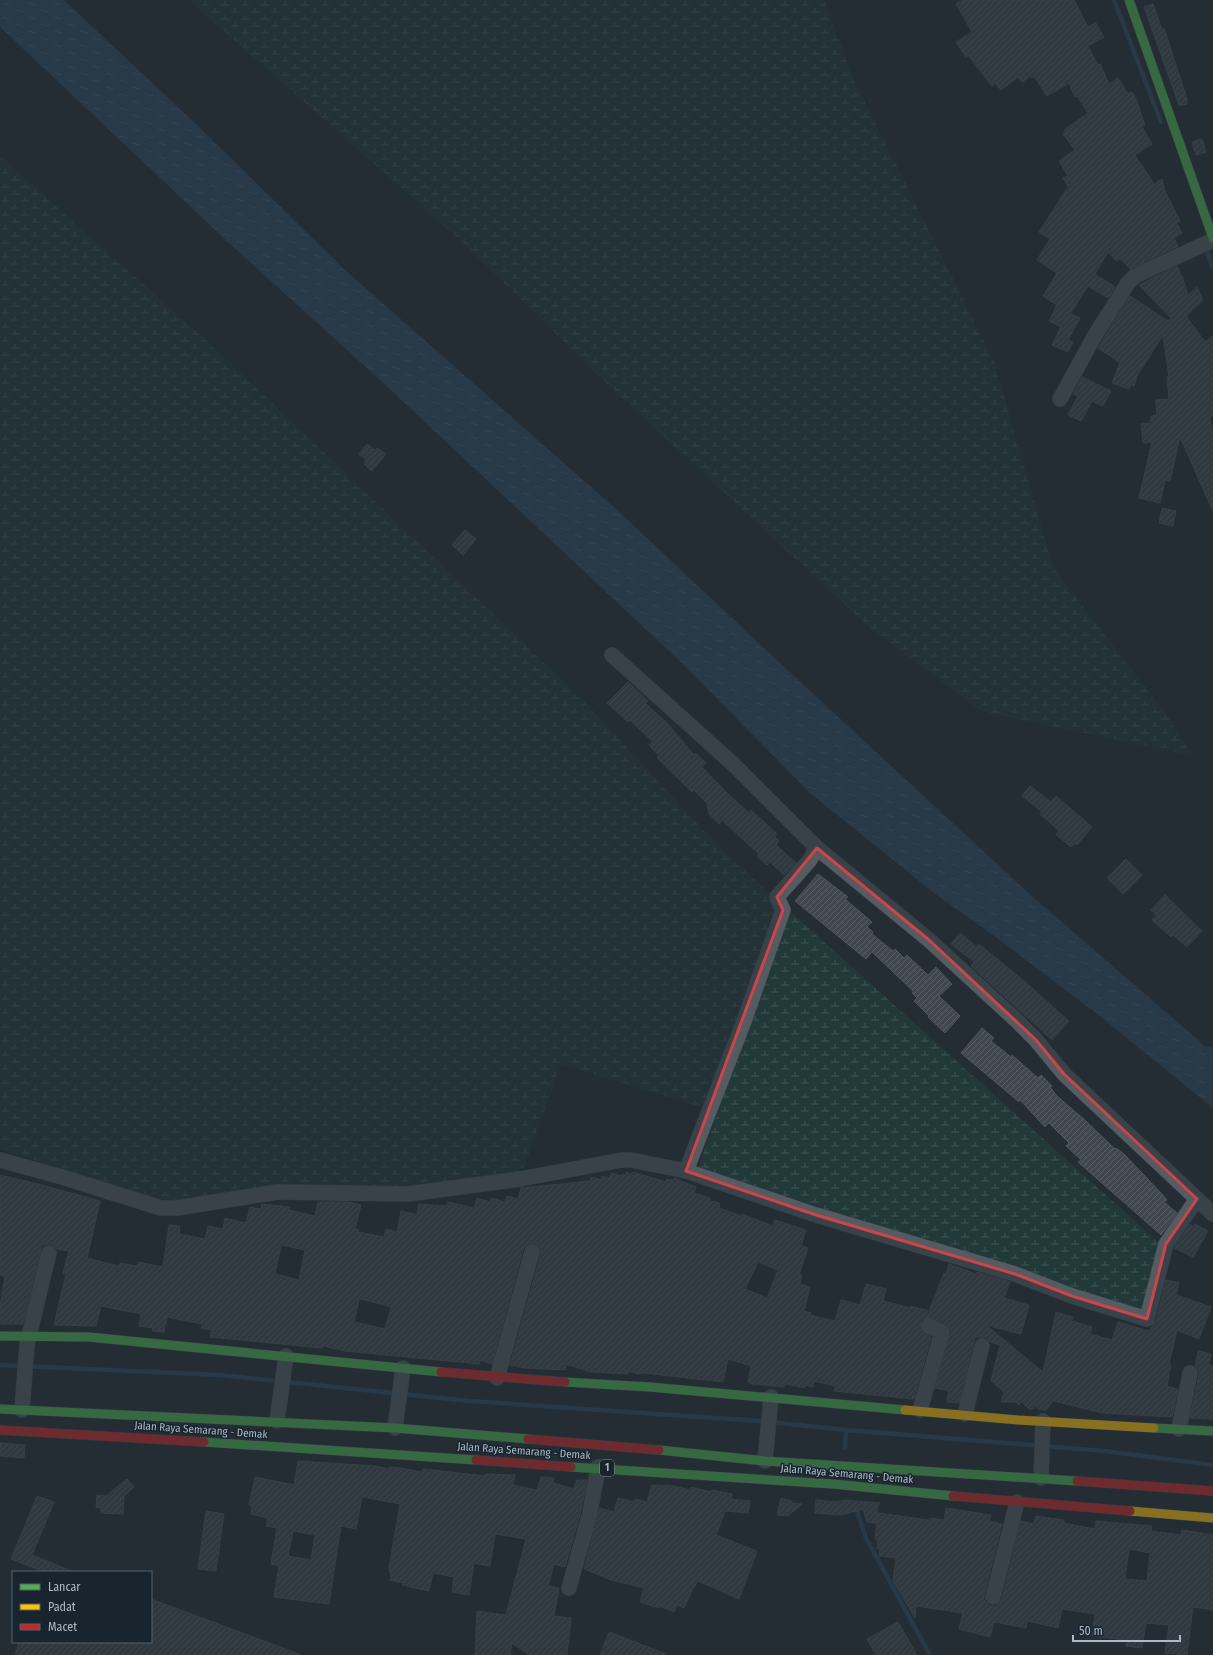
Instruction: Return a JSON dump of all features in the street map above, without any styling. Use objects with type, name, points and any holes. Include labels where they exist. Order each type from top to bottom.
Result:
[{"type":"main road","points":[[1129,0],[1213,239]]},
{"type":"main road","points":[[0,1336],[28,1340],[89,1337],[402,1374],[650,1387],[771,1403],[920,1410],[966,1414],[1043,1424],[1213,1431]]},
{"type":"main road","name":"Jalan Raya Semarang - Demak","points":[[0,1409],[277,1421],[396,1422],[765,1461],[1041,1473],[1213,1491]]},
{"type":"main road","name":"Jalan Raya Semarang - Demak","points":[[0,1430],[832,1484],[1017,1502],[1213,1518]]},
{"type":"street","points":[[1060,399],[1094,338],[1128,283],[1134,276],[1213,239]]},
{"type":"street","points":[[612,655],[732,764],[817,848],[929,940],[1036,1040],[1064,1074],[1213,1214]]},
{"type":"street","points":[[686,1171],[744,1020],[783,910],[777,897],[809,861],[817,848]]},
{"type":"street","points":[[0,1160],[62,1177],[161,1208],[177,1208],[277,1192],[408,1194],[520,1179],[622,1160],[631,1160],[686,1171],[816,1215],[1015,1274],[1072,1296],[1147,1319],[1166,1244],[1197,1199]]},
{"type":"street","points":[[497,1378],[532,1252]]},
{"type":"street","points":[[22,1410],[23,1384],[28,1340],[49,1253]]},
{"type":"street","points":[[920,1410],[942,1332],[930,1326]]},
{"type":"street","points":[[966,1414],[982,1346]]},
{"type":"street","points":[[277,1421],[285,1361]]},
{"type":"street","points":[[1178,1429],[1190,1373]]},
{"type":"street","points":[[396,1422],[402,1374]]},
{"type":"street","points":[[765,1461],[771,1403]]},
{"type":"street","points":[[1041,1473],[1043,1424]]},
{"type":"street","points":[[569,1588],[590,1513],[598,1468]]},
{"type":"street","points":[[993,1597],[1017,1502]]},
{"type":"highlighted area","points":[[817,848],[929,940],[1036,1040],[1064,1074],[1197,1199],[1166,1244],[1147,1319],[1072,1296],[1015,1274],[816,1215],[686,1171],[783,910],[777,897]]},
{"type":"green space","points":[[189,0],[824,0],[853,78],[994,361],[1053,567],[1168,717],[1193,756],[981,711],[871,629],[605,382],[462,242]]},
{"type":"green space","points":[[0,156],[207,341],[576,693],[724,852],[1158,1242],[1146,1313],[698,1168],[718,1112],[561,1064],[521,1175],[416,1191],[179,1205],[0,1149]]},
{"type":"water","points":[[0,0],[64,0],[198,126],[345,270],[616,509],[769,653],[1033,897],[1205,1046],[1213,1047],[1213,1108],[1101,1017],[997,938],[934,893],[810,793],[683,664],[379,379],[229,243],[0,27]]},
{"type":"building","points":[[963,0],[1074,0],[1088,27],[1096,23],[1104,37],[1088,46],[1098,65],[1100,64],[1109,84],[1118,78],[1128,94],[1132,92],[1136,99],[1145,125],[1142,127],[1152,144],[1135,155],[1154,184],[1162,179],[1165,191],[1180,221],[1176,222],[1182,233],[1174,238],[1178,246],[1130,269],[1120,258],[1116,261],[1108,252],[1095,274],[1115,287],[1108,298],[1088,286],[1070,314],[1080,318],[1068,340],[1073,342],[1068,352],[1052,345],[1061,327],[1049,321],[1057,305],[1043,296],[1057,273],[1037,260],[1050,239],[1039,232],[1068,187],[1063,178],[1068,176],[1059,161],[1075,150],[1063,134],[1066,132],[1064,130],[1088,113],[1077,96],[1075,97],[1069,83],[1047,96],[1034,76],[1032,78],[1031,76],[1022,82],[1018,77],[1001,90],[995,83],[992,86],[968,55],[966,57],[956,42],[972,32],[956,4]]},
{"type":"building","points":[[1153,4],[1162,29],[1164,28],[1187,99],[1187,104],[1179,105],[1144,7]]},
{"type":"building","points":[[1202,139],[1206,152],[1196,155],[1192,142]]},
{"type":"building","points":[[1177,266],[1188,295],[1197,287],[1203,300],[1186,316],[1205,342],[1213,336],[1213,416],[1209,417],[1213,431],[1213,511],[1180,437],[1170,481],[1165,480],[1160,503],[1139,498],[1152,442],[1143,443],[1141,424],[1151,423],[1151,416],[1157,415],[1156,400],[1169,399],[1167,377],[1169,377],[1163,335],[1137,376],[1134,386],[1131,385],[1129,389],[1112,383],[1120,363],[1098,348],[1130,296],[1168,321],[1171,318],[1139,285]]},
{"type":"building","points":[[1082,377],[1111,391],[1103,406],[1092,401],[1081,421],[1068,415],[1078,396],[1073,394]]},
{"type":"building","points":[[367,444],[375,450],[377,448],[386,454],[372,471],[364,464],[367,460],[359,454]]},
{"type":"building","points":[[1162,508],[1176,511],[1173,526],[1159,523]]},
{"type":"building","points":[[465,530],[476,539],[463,555],[452,545]]},
{"type":"building","points":[[628,682],[648,701],[645,703],[669,725],[694,755],[696,753],[706,763],[702,767],[727,793],[749,813],[751,810],[777,834],[774,836],[779,841],[776,845],[796,863],[784,875],[770,862],[767,865],[757,856],[759,854],[722,820],[719,824],[709,814],[707,803],[694,790],[692,792],[657,758],[659,756],[649,745],[653,742],[630,720],[628,722],[607,703]]},
{"type":"building","points":[[1030,786],[1051,802],[1056,796],[1092,827],[1077,845],[1075,843],[1071,847],[1056,834],[1059,831],[1040,814],[1042,812],[1022,796]]},
{"type":"building","points":[[1126,859],[1142,875],[1123,894],[1107,878]]},
{"type":"building","points":[[818,874],[848,897],[845,899],[872,922],[867,927],[873,932],[872,934],[893,951],[895,949],[904,958],[907,955],[928,975],[936,967],[952,984],[939,996],[960,1016],[945,1033],[914,1001],[917,998],[912,993],[914,992],[872,952],[866,959],[795,901]]},
{"type":"building","points":[[1165,895],[1202,931],[1187,947],[1173,935],[1171,937],[1152,920],[1157,916],[1151,910]]},
{"type":"building","points":[[960,933],[977,947],[979,944],[1069,1021],[1052,1040],[971,966],[974,962],[951,944]]},
{"type":"building","points":[[982,1028],[994,1038],[991,1041],[1011,1057],[1012,1055],[1038,1078],[1041,1075],[1052,1086],[1050,1087],[1057,1096],[1115,1149],[1116,1148],[1124,1154],[1161,1193],[1167,1200],[1164,1202],[1177,1213],[1161,1235],[1078,1162],[1081,1160],[1066,1146],[1069,1143],[1049,1123],[1045,1127],[1020,1100],[1019,1102],[961,1053]]},
{"type":"building","points":[[626,1172],[632,1174],[633,1172],[666,1182],[667,1179],[673,1181],[674,1178],[696,1187],[694,1193],[710,1198],[709,1201],[720,1203],[719,1208],[742,1216],[742,1214],[773,1226],[775,1220],[806,1230],[801,1246],[808,1248],[799,1275],[802,1275],[800,1284],[810,1287],[804,1311],[811,1313],[810,1315],[835,1321],[841,1300],[860,1305],[866,1284],[886,1289],[883,1301],[929,1311],[949,1264],[976,1274],[977,1272],[1010,1282],[1004,1298],[1029,1305],[1021,1334],[986,1325],[1043,1372],[1056,1312],[1073,1317],[1071,1321],[1092,1327],[1090,1334],[1112,1340],[1118,1322],[1149,1331],[1156,1321],[1166,1280],[1179,1283],[1176,1295],[1211,1307],[1199,1339],[1177,1330],[1169,1364],[1171,1365],[1167,1386],[1178,1389],[1172,1417],[1103,1413],[1053,1401],[1046,1410],[1039,1409],[1035,1406],[1033,1409],[1029,1409],[1022,1402],[1019,1405],[1016,1402],[1001,1402],[1004,1392],[991,1381],[1000,1345],[990,1342],[984,1337],[975,1337],[959,1403],[947,1402],[949,1391],[935,1388],[951,1330],[946,1324],[929,1317],[921,1323],[922,1331],[931,1337],[914,1399],[834,1391],[835,1386],[814,1381],[813,1387],[805,1385],[805,1388],[785,1384],[784,1387],[752,1384],[748,1382],[751,1366],[728,1359],[723,1382],[643,1373],[639,1374],[629,1371],[628,1374],[591,1372],[566,1364],[565,1370],[525,1368],[510,1365],[541,1254],[539,1246],[534,1243],[526,1245],[523,1250],[492,1364],[480,1360],[479,1364],[345,1351],[323,1346],[322,1348],[210,1337],[212,1330],[201,1328],[202,1324],[167,1317],[164,1332],[152,1331],[153,1328],[139,1326],[141,1314],[101,1306],[96,1326],[54,1325],[66,1274],[63,1273],[69,1251],[57,1249],[51,1244],[42,1245],[23,1324],[0,1324],[0,1306],[5,1276],[0,1275],[0,1175],[100,1201],[87,1258],[119,1266],[120,1263],[137,1266],[138,1262],[163,1267],[169,1225],[180,1226],[179,1234],[205,1239],[208,1226],[223,1229],[225,1218],[246,1223],[250,1207],[261,1209],[262,1204],[290,1207],[289,1210],[315,1216],[318,1202],[349,1202],[361,1205],[355,1229],[359,1230],[358,1232],[384,1237],[386,1229],[397,1232],[401,1211],[417,1215],[419,1204],[447,1206],[448,1202],[474,1208],[477,1198],[490,1202],[491,1198],[505,1202],[507,1196],[518,1199],[521,1188],[590,1181],[591,1177],[601,1180],[602,1176],[609,1178],[611,1173],[622,1176],[623,1174],[626,1175]],"holes":[[[281,1245],[305,1250],[299,1280],[275,1274]],[[758,1262],[778,1270],[767,1298],[745,1289]],[[362,1299],[391,1307],[385,1329],[354,1322],[359,1300]]]},
{"type":"building","points":[[1190,1224],[1193,1227],[1195,1224],[1208,1231],[1193,1257],[1174,1248]]},
{"type":"building","points":[[1198,1351],[1211,1354],[1208,1365],[1213,1366],[1213,1419],[1190,1418],[1199,1375],[1195,1366]]},
{"type":"building","points":[[0,1443],[25,1445],[24,1458],[0,1456]]},
{"type":"building","points":[[298,1461],[375,1466],[388,1469],[389,1467],[422,1472],[423,1469],[486,1476],[486,1474],[515,1475],[513,1485],[537,1490],[541,1477],[554,1478],[553,1483],[574,1489],[577,1480],[587,1480],[581,1511],[565,1567],[554,1564],[548,1586],[559,1588],[554,1616],[571,1618],[567,1655],[529,1655],[512,1643],[510,1655],[475,1655],[477,1611],[506,1615],[526,1539],[495,1534],[490,1566],[474,1563],[469,1595],[452,1592],[454,1577],[433,1573],[429,1591],[402,1585],[403,1583],[390,1580],[391,1574],[389,1568],[400,1504],[362,1497],[356,1529],[341,1526],[329,1604],[274,1597],[279,1566],[271,1564],[277,1528],[266,1526],[268,1518],[251,1514],[252,1506],[249,1505],[255,1477],[294,1485]],"holes":[[[293,1531],[315,1535],[311,1560],[288,1556]]]},
{"type":"building","points":[[127,1479],[134,1487],[124,1496],[123,1514],[101,1513],[101,1508],[96,1507],[97,1495],[106,1496]]},
{"type":"building","points":[[652,1485],[674,1486],[690,1490],[691,1487],[711,1492],[712,1490],[732,1494],[731,1499],[750,1501],[748,1513],[725,1511],[716,1535],[757,1551],[739,1599],[698,1581],[694,1586],[684,1608],[677,1605],[674,1612],[659,1606],[659,1608],[640,1602],[644,1588],[611,1580],[584,1569],[600,1508],[614,1512],[618,1498],[635,1502],[635,1499],[647,1502]]},
{"type":"building","points":[[37,1496],[54,1502],[32,1555],[72,1571],[41,1571],[11,1559]]},
{"type":"building","points":[[781,1498],[792,1501],[792,1503],[802,1504],[788,1516],[777,1515]]},
{"type":"building","points":[[816,1500],[837,1502],[845,1500],[880,1503],[878,1504],[876,1523],[867,1522],[863,1509],[841,1515],[815,1513]]},
{"type":"building","points":[[946,1508],[991,1515],[989,1521],[1002,1524],[984,1595],[984,1600],[990,1606],[996,1606],[1002,1599],[1021,1521],[1034,1524],[1036,1516],[1064,1520],[1064,1523],[1095,1529],[1096,1521],[1152,1526],[1151,1531],[1181,1535],[1182,1530],[1213,1535],[1213,1610],[1193,1607],[1187,1655],[1165,1653],[1169,1625],[1146,1623],[1142,1648],[1126,1646],[1127,1641],[1124,1640],[1092,1636],[1095,1614],[1062,1609],[1058,1628],[1027,1621],[1026,1628],[994,1622],[990,1637],[959,1629],[963,1613],[916,1606],[915,1618],[893,1581],[896,1558],[879,1556],[880,1549],[877,1548],[878,1540],[875,1539],[878,1513],[929,1520],[930,1518],[944,1520]],"holes":[[[1129,1549],[1150,1553],[1147,1581],[1125,1579]]]},
{"type":"building","points":[[206,1511],[224,1514],[216,1571],[198,1569]]},
{"type":"building","points":[[152,1599],[299,1654],[299,1655],[15,1655],[19,1643],[152,1643]]},
{"type":"building","points":[[898,1622],[917,1655],[876,1655],[867,1639]]},
{"type":"building","points":[[609,1632],[666,1654],[666,1655],[600,1655]]},
{"type":"waterway","points":[[1114,0],[1161,122]]},
{"type":"waterway","points":[[1205,245],[1213,268]]},
{"type":"waterway","points":[[0,1365],[220,1375],[469,1401],[759,1421],[846,1430],[1104,1451],[1213,1465]]},
{"type":"waterway","points":[[845,1447],[846,1430]]},
{"type":"waterway","points":[[855,1505],[866,1538],[930,1655]]},
{"type":"traffic: fast","points":[[1129,0],[1213,238]]},
{"type":"traffic: fast","points":[[0,1336],[89,1337],[441,1372]]},
{"type":"traffic: fast","points":[[565,1382],[650,1387],[905,1410]]},
{"type":"traffic: fast","points":[[0,1409],[395,1428],[528,1439]]},
{"type":"traffic: fast","points":[[1154,1428],[1213,1431]]},
{"type":"traffic: fast","points":[[204,1442],[476,1460]]},
{"type":"traffic: fast","points":[[659,1450],[765,1461],[1077,1481]]},
{"type":"traffic: fast","points":[[571,1467],[833,1484],[953,1496]]},
{"type":"traffic: slow","points":[[905,1410],[1018,1420],[1154,1428]]},
{"type":"traffic: slow","points":[[1130,1511],[1213,1518]]},
{"type":"traffic: jam","points":[[441,1372],[565,1382]]},
{"type":"traffic: jam","points":[[0,1430],[204,1442]]},
{"type":"traffic: jam","points":[[528,1439],[659,1450]]},
{"type":"traffic: jam","points":[[476,1460],[571,1467]]},
{"type":"traffic: jam","points":[[1077,1481],[1213,1491]]},
{"type":"traffic: jam","points":[[953,1496],[1130,1511]]}]
